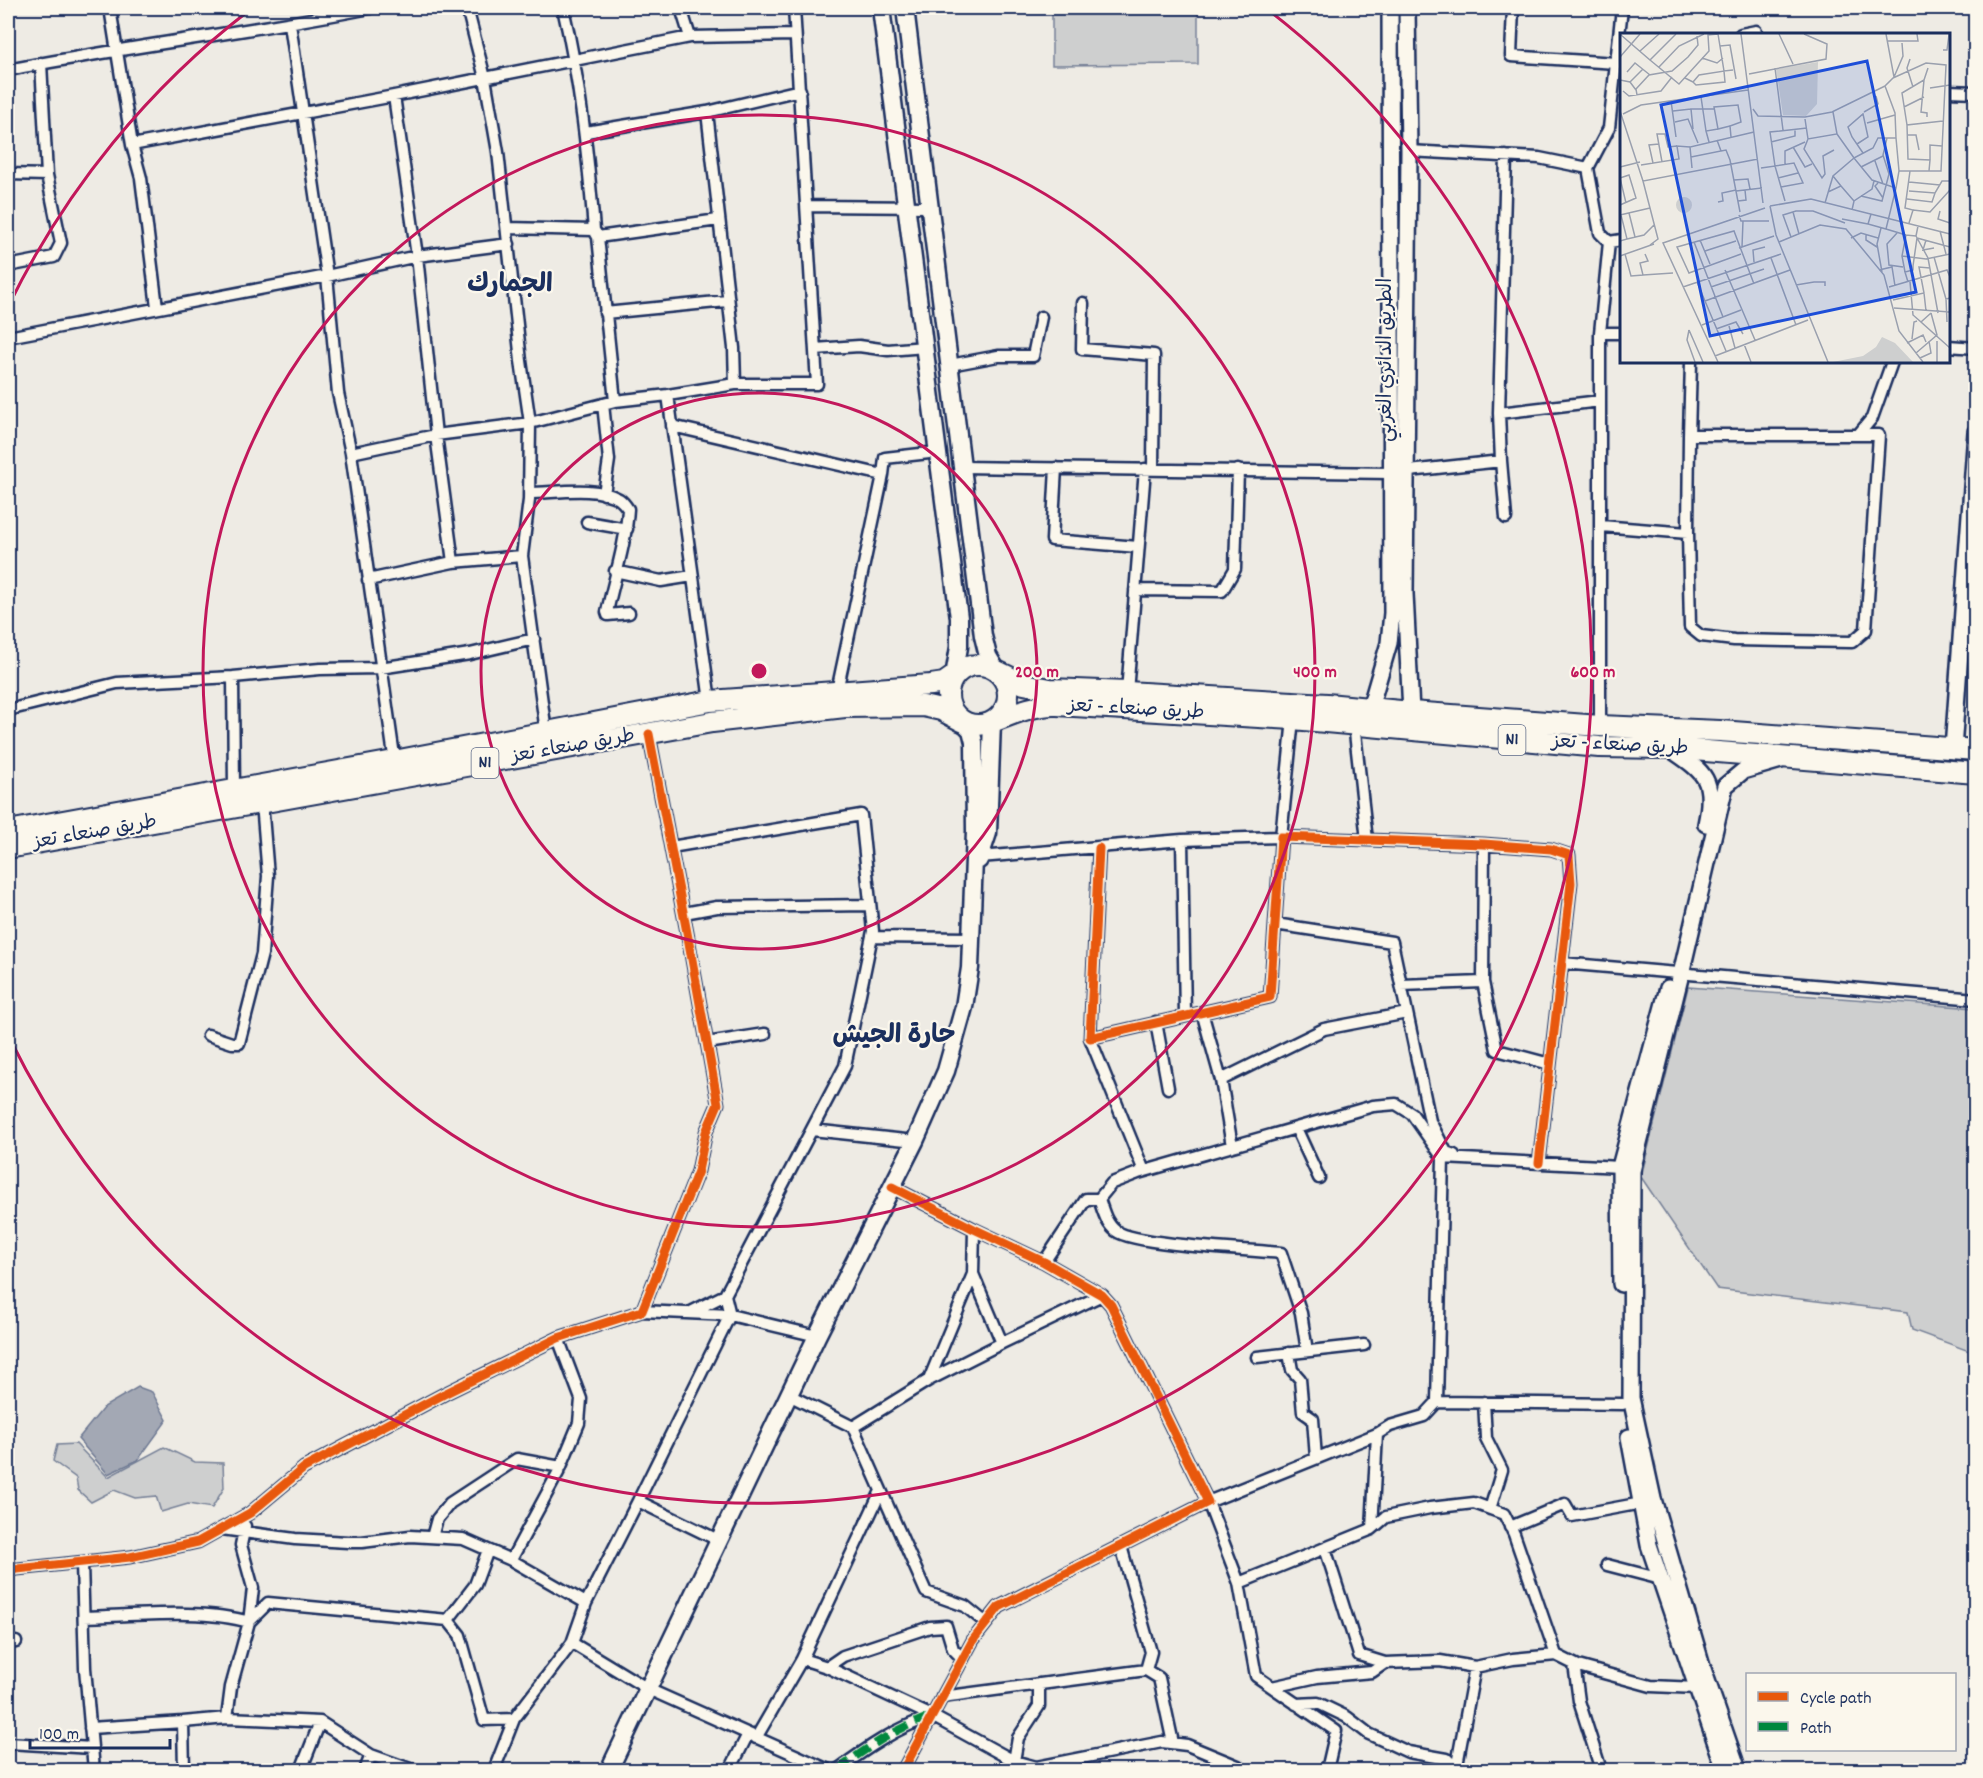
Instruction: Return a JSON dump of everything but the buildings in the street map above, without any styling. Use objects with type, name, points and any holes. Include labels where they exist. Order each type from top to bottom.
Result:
[{"type":"highway","points":[[979,664],[997,670],[1049,697],[982,725],[962,721],[950,705],[948,695],[949,685],[954,676],[969,665],[979,664]]},
{"type":"highway","points":[[992,722],[1006,707],[1008,698],[1008,687],[997,670]]},
{"type":"highway","name":"طريق صنعاء تعز","points":[[8,848],[262,803],[546,732],[710,701],[931,685],[944,683],[954,676]]},
{"type":"highway","name":"طريق صنعاء - تعز","points":[[1049,697],[1127,692],[1326,713],[1354,724],[1599,747],[1669,748],[1976,773]]},
{"type":"highway","name":"طريق صنعاء - تعز","points":[[1049,697],[1293,719],[1370,708],[1600,726],[1720,731],[1976,750]]},
{"type":"highway","name":"طريق صنعاء تعز","points":[[8,831],[234,790],[397,770],[712,723],[845,707],[923,706],[941,710],[962,721]]},
{"type":"main road","points":[[881,8],[908,207],[958,618],[959,647],[954,676]]},
{"type":"main road","points":[[905,8],[983,636],[988,656],[997,670]]},
{"type":"main road","name":"الطريق الدائري الغربي","points":[[1370,708],[1389,643],[1392,613],[1390,8]]},
{"type":"main road","name":"الطريق الدائري الغربي","points":[[1407,8],[1409,151],[1405,594],[1411,712]]},
{"type":"main road","points":[[1953,748],[1976,432]]},
{"type":"main road","points":[[609,1770],[817,1336],[915,1141],[946,1071],[966,997],[972,938],[975,831],[974,742],[971,730],[962,721]]},
{"type":"main road","points":[[973,878],[988,833],[992,722]]},
{"type":"main road","points":[[1669,748],[1699,769],[1709,788],[1710,806],[1677,973],[1620,1167],[1623,1404],[1649,1545],[1725,1770]]},
{"type":"main road","points":[[1738,1770],[1703,1669],[1653,1498],[1631,1398],[1632,1171],[1677,973],[1725,786],[1743,771],[1790,758]]},
{"type":"street","points":[[110,8],[115,51],[132,145],[141,178],[157,307]]},
{"type":"street","points":[[8,70],[290,24],[370,8]]},
{"type":"street","points":[[467,8],[485,78],[498,152],[530,423],[529,493],[522,556],[546,732]]},
{"type":"street","points":[[563,8],[575,59],[586,132],[615,401]]},
{"type":"street","points":[[681,8],[690,37]]},
{"type":"street","points":[[351,453],[436,435],[530,423],[615,401],[735,384],[817,384],[794,8]]},
{"type":"street","points":[[1513,8],[1511,56],[1616,63]]},
{"type":"street","points":[[1609,242],[1600,233],[1588,168],[1609,128],[1622,8]]},
{"type":"street","points":[[290,24],[327,276],[338,393],[351,453],[380,668],[397,770]]},
{"type":"street","points":[[1746,33],[1756,31]]},
{"type":"street","points":[[132,145],[690,37],[795,35]]},
{"type":"street","points":[[8,266],[54,257],[61,243],[47,175],[41,63]]},
{"type":"street","points":[[586,132],[707,112],[800,90]]},
{"type":"street","points":[[1950,91],[1976,92]]},
{"type":"street","points":[[393,96],[417,256],[436,435],[453,562]]},
{"type":"street","points":[[707,112],[734,348],[735,384]]},
{"type":"street","points":[[1409,151],[1539,158],[1588,168]]},
{"type":"street","points":[[1506,156],[1499,413],[1506,518]]},
{"type":"street","points":[[8,174],[47,175]]},
{"type":"street","points":[[807,206],[931,207]]},
{"type":"street","points":[[507,228],[596,233],[718,220]]},
{"type":"street","points":[[1609,242],[1620,240]]},
{"type":"street","points":[[1600,726],[1600,333],[1609,242]]},
{"type":"street","points":[[8,337],[327,276],[417,256],[509,244]]},
{"type":"street","points":[[605,313],[727,301]]},
{"type":"street","points":[[1083,303],[1082,349],[1154,355],[1149,469],[1138,547],[1127,692]]},
{"type":"street","points":[[950,365],[998,356],[1033,356],[1041,317]]},
{"type":"street","points":[[1600,333],[1620,333]]},
{"type":"street","points":[[815,349],[860,346],[888,350],[925,347]]},
{"type":"street","points":[[1950,346],[1976,348]]},
{"type":"street","points":[[1689,435],[1879,435],[1866,630],[1852,642],[1734,640],[1701,636],[1690,627],[1688,533],[1689,435],[1691,363]]},
{"type":"street","points":[[1858,435],[1872,418],[1892,363]]},
{"type":"street","points":[[668,395],[710,701]]},
{"type":"street","points":[[1499,413],[1600,401]]},
{"type":"street","points":[[603,404],[609,460],[604,494]]},
{"type":"street","points":[[672,426],[884,475]]},
{"type":"street","points":[[837,691],[884,475],[885,458],[938,452]]},
{"type":"street","points":[[962,467],[1391,473],[1501,461]]},
{"type":"street","points":[[1056,468],[1052,540],[1138,547]]},
{"type":"street","points":[[1135,590],[1222,591],[1235,569],[1238,470]]},
{"type":"street","points":[[529,493],[575,491],[604,494],[620,499],[628,509],[627,529],[615,571],[608,615],[629,613]]},
{"type":"street","points":[[587,522],[627,529]]},
{"type":"street","points":[[1601,526],[1688,533]]},
{"type":"street","points":[[368,580],[453,562],[522,556]]},
{"type":"street","points":[[615,571],[661,581],[693,576]]},
{"type":"street","points":[[8,710],[117,683],[233,677],[320,669],[380,668],[470,654],[534,639]]},
{"type":"street","points":[[233,677],[234,790]]},
{"type":"street","points":[[1090,1038],[1270,997],[1281,837],[1293,719]]},
{"type":"street","points":[[1354,724],[1367,840]]},
{"type":"street","points":[[642,1311],[698,1171],[706,1132],[718,1104],[649,734]]},
{"type":"street","points":[[208,1035],[239,1042],[262,954],[268,876],[262,803]]},
{"type":"street","points":[[671,847],[861,815],[872,937],[845,1066],[725,1294],[691,1312]]},
{"type":"street","points":[[980,857],[1182,840],[1281,837],[1484,844],[1551,849],[1569,855],[1571,884],[1539,1163]]},
{"type":"street","points":[[1182,840],[1185,1016]]},
{"type":"street","points":[[1484,844],[1483,982],[1497,1050],[1550,1064]]},
{"type":"street","points":[[1099,848],[1090,1038],[1144,1171]]},
{"type":"street","points":[[684,913],[717,907],[870,905]]},
{"type":"street","points":[[1275,924],[1392,942],[1430,1121],[1446,1152],[1462,1159]]},
{"type":"street","points":[[872,937],[972,938]]},
{"type":"street","points":[[1562,963],[1976,999]]},
{"type":"street","points":[[1401,985],[1483,982]]},
{"type":"street","points":[[1202,1012],[1221,1080],[1232,1146]]},
{"type":"street","points":[[1221,1080],[1324,1029],[1407,1013]]},
{"type":"street","points":[[1156,1022],[1168,1088]]},
{"type":"street","points":[[707,1042],[765,1034]]},
{"type":"street","points":[[903,1770],[973,1640],[999,1607],[1208,1502],[1377,1434],[1390,1426],[1424,1416],[1437,1402],[1443,1158],[1412,1114],[1396,1104],[1373,1106],[1144,1171],[1112,1183],[1099,1199]]},
{"type":"street","points":[[1296,1128],[1319,1178]]},
{"type":"street","points":[[812,1130],[915,1141]]},
{"type":"street","points":[[1443,1158],[1620,1167]]},
{"type":"street","points":[[892,1187],[1044,1262],[1102,1295],[1111,1305],[1208,1502],[1239,1583],[1256,1676],[1336,1731],[1327,1770]]},
{"type":"street","points":[[1044,1262],[1086,1198],[1099,1199]]},
{"type":"street","points":[[1099,1199],[1108,1223],[1117,1232],[1127,1236],[1150,1241],[1281,1253],[1301,1313],[1307,1351]]},
{"type":"street","points":[[929,1380],[973,1274],[974,1229]]},
{"type":"street","points":[[973,1274],[1002,1344]]},
{"type":"street","points":[[494,1770],[514,1719],[572,1643],[586,1603],[730,1315],[725,1294]]},
{"type":"street","points":[[853,1427],[929,1380],[1102,1295]]},
{"type":"street","points":[[8,1570],[130,1557],[198,1542],[246,1515],[304,1468],[446,1393],[558,1338],[642,1311],[730,1315],[817,1336]]},
{"type":"street","points":[[511,1560],[561,1467],[579,1423],[581,1399],[558,1338]]},
{"type":"street","points":[[1257,1357],[1364,1345]]},
{"type":"street","points":[[1289,1353],[1292,1370],[1300,1379],[1303,1412],[1313,1419],[1316,1458]]},
{"type":"street","points":[[789,1395],[853,1427],[926,1592],[965,1606],[986,1623]]},
{"type":"street","points":[[1437,1402],[1623,1404]]},
{"type":"street","points":[[1484,1402],[1486,1438],[1502,1470],[1490,1509]]},
{"type":"street","points":[[1372,1529],[1377,1434]]},
{"type":"street","points":[[432,1537],[437,1519],[450,1503],[517,1459],[561,1467]]},
{"type":"street","points":[[730,1770],[802,1659],[881,1491]]},
{"type":"street","points":[[638,1502],[720,1541]]},
{"type":"street","points":[[1239,1583],[1372,1529],[1386,1517],[1430,1508],[1474,1503],[1504,1514],[1556,1655]]},
{"type":"street","points":[[1510,1527],[1565,1504],[1572,1516],[1642,1503]]},
{"type":"street","points":[[227,1718],[231,1687],[249,1622],[253,1588],[241,1545],[246,1515]]},
{"type":"street","points":[[222,1528],[295,1539],[362,1542],[410,1536],[463,1539],[511,1560],[586,1603]]},
{"type":"street","points":[[1121,1546],[1151,1652],[1146,1670]]},
{"type":"street","points":[[1325,1548],[1359,1655],[1385,1663],[1440,1661],[1475,1667],[1513,1659],[1556,1655],[1574,1664],[1651,1686],[1697,1688]]},
{"type":"street","points":[[448,1620],[475,1585],[488,1550]]},
{"type":"street","points":[[82,1563],[94,1770]]},
{"type":"street","points":[[1607,1565],[1661,1579]]},
{"type":"street","points":[[249,1622],[268,1603],[448,1620],[460,1635],[484,1720],[514,1719]]},
{"type":"street","points":[[84,1617],[198,1614],[235,1617],[249,1622]]},
{"type":"street","points":[[827,1667],[843,1656],[930,1627],[946,1626],[953,1649],[963,1659]]},
{"type":"street","points":[[572,1643],[648,1689],[829,1770]]},
{"type":"street","points":[[802,1659],[827,1667],[932,1716],[1014,1761],[1036,1767],[1162,1742],[1186,1745],[1243,1770]]},
{"type":"street","points":[[1272,1687],[1317,1677],[1372,1672],[1385,1663]]},
{"type":"street","points":[[1574,1664],[1579,1701],[1601,1770]]},
{"type":"street","points":[[1456,1769],[1475,1667]]},
{"type":"street","points":[[942,1696],[1146,1670],[1159,1678],[1173,1743]]},
{"type":"street","points":[[1014,1761],[1018,1738],[1039,1706],[1039,1684]]},
{"type":"street","points":[[1296,1704],[1318,1703],[1347,1717],[1369,1734],[1408,1752],[1447,1759],[1456,1769]]},
{"type":"street","points":[[837,1770],[897,1730],[932,1716]]},
{"type":"street","points":[[90,1728],[227,1718],[320,1722],[371,1755],[413,1770]]},
{"type":"street","points":[[183,1722],[184,1770]]},
{"type":"street","points":[[301,1770],[320,1722]]},
{"type":"street","points":[[8,1743],[92,1748]]},
{"type":"street","points":[[365,1770],[371,1755]]},
{"type":"shaded area","points":[[1052,8],[1198,8],[1198,64],[1052,65]]},
{"type":"shaded area","points":[[1688,987],[1975,1008],[1975,1357],[1972,1352],[1912,1330],[1908,1312],[1717,1289],[1641,1177]]},
{"type":"shaded area","points":[[138,1387],[152,1392],[167,1420],[138,1460],[108,1474],[78,1439],[104,1407]]},
{"type":"shaded area","points":[[76,1444],[108,1477],[164,1447],[195,1462],[223,1463],[224,1488],[212,1508],[188,1504],[161,1512],[156,1496],[135,1498],[114,1490],[91,1502],[78,1490],[76,1478],[53,1461],[57,1445]]},
{"type":"marked path","points":[[837,1770],[882,1739],[932,1716]]},
{"type":"cycle path","points":[[8,1570],[130,1557],[198,1542],[250,1513],[304,1468],[446,1393],[558,1338],[642,1311],[698,1171],[706,1132],[718,1104],[649,734]]},
{"type":"cycle path","points":[[1099,848],[1090,1038],[1270,997],[1281,837],[1484,844],[1551,849],[1569,855],[1571,883],[1539,1163]]},
{"type":"cycle path","points":[[892,1187],[1044,1262],[1102,1295],[1111,1305],[1208,1502],[999,1607],[973,1640],[903,1770]]},
{"type":"district","name":"الجمارك","points":[[510,285]]},
{"type":"district","name":"حارة الجيش","points":[[894,1036]]}]
